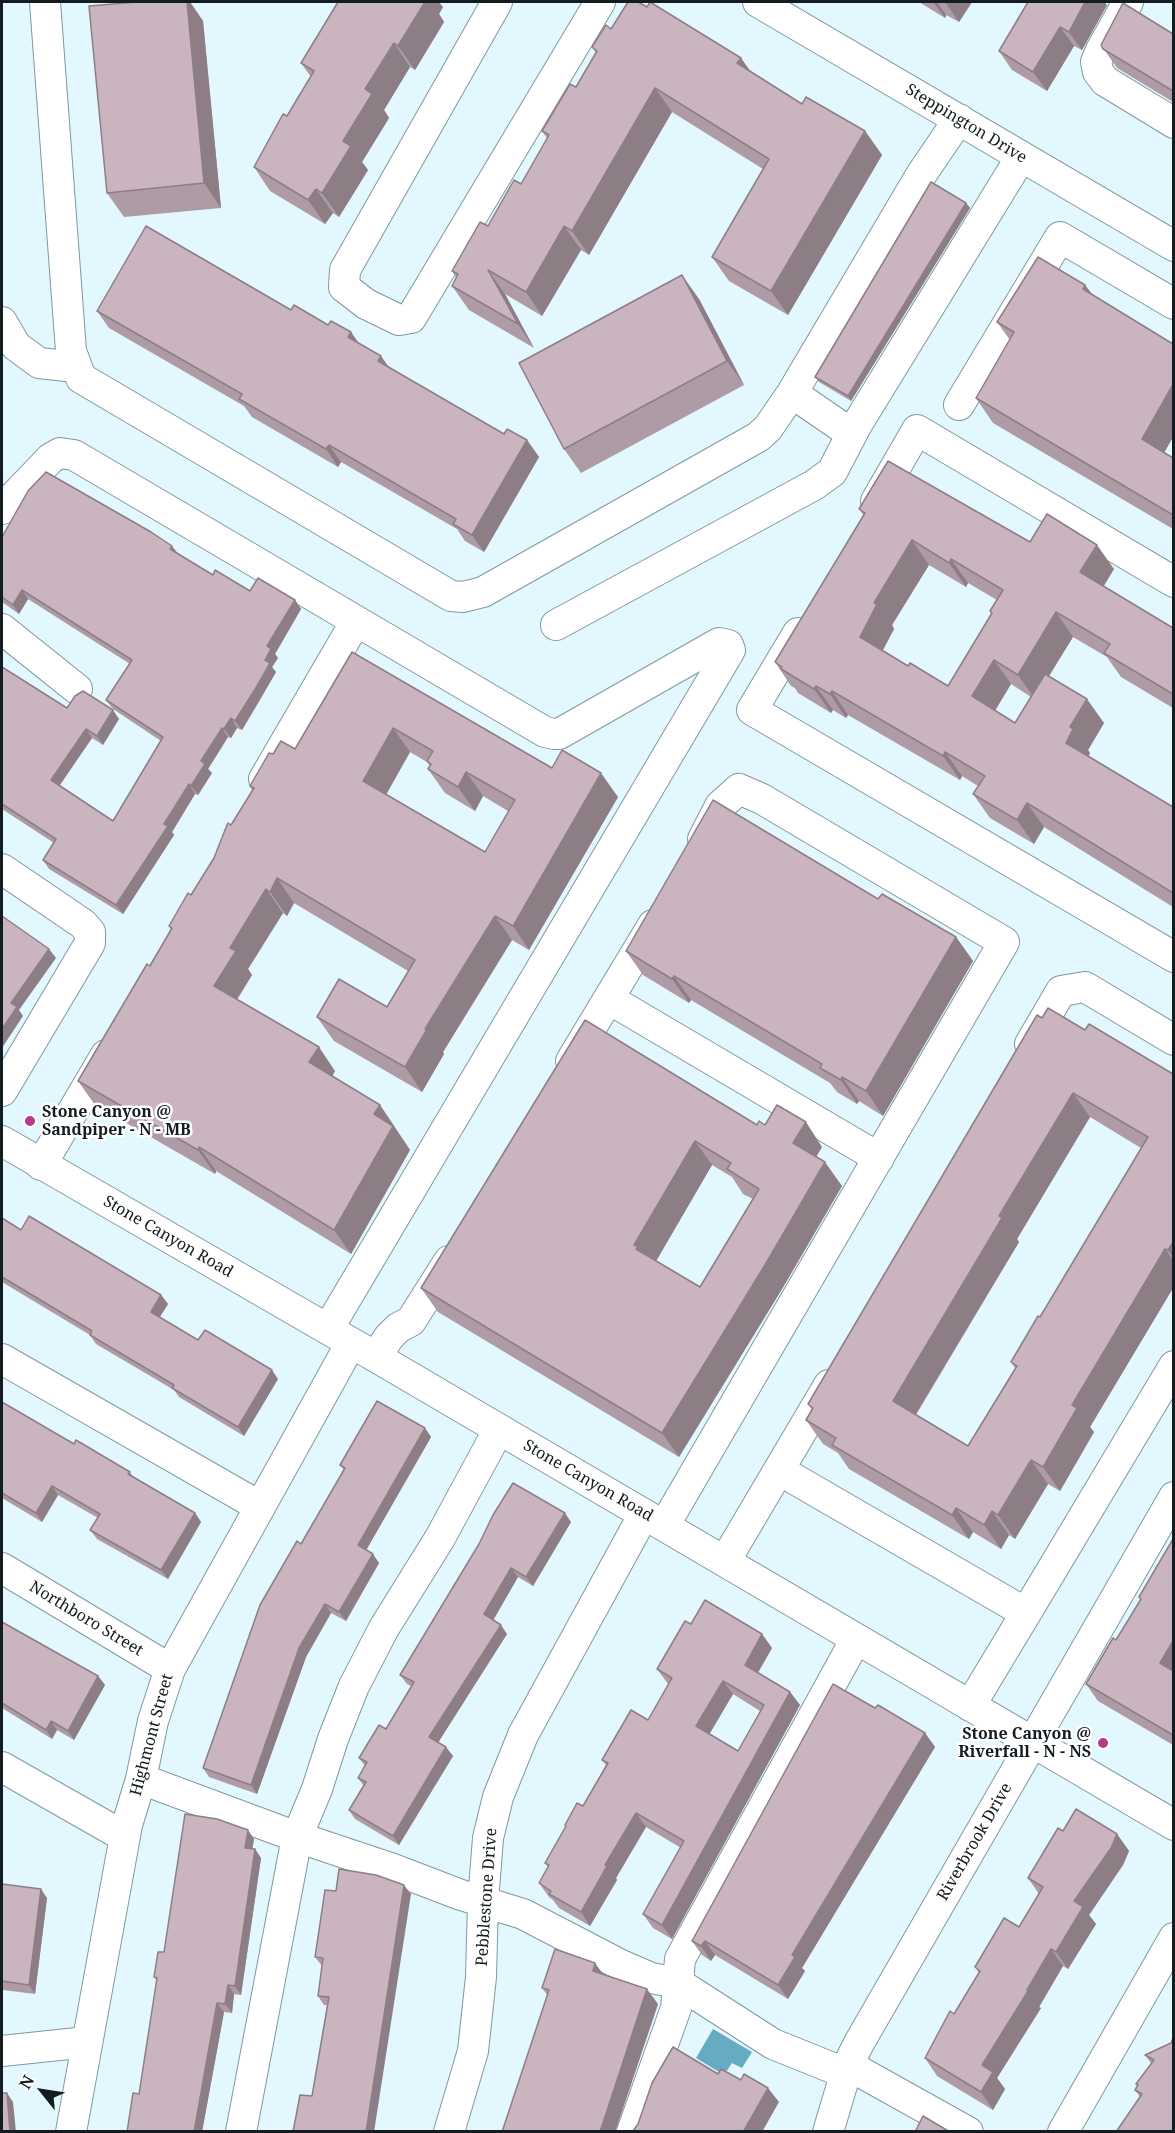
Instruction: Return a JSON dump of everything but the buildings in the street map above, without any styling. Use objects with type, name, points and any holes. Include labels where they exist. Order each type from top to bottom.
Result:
[{"type":"street","points":[[45,2],[71,351],[81,378],[451,596],[463,597],[483,592],[758,437],[780,412],[921,175],[959,119]]},
{"type":"street","points":[[497,2],[345,270],[344,287],[366,304],[399,320],[411,318],[600,2]]},
{"type":"street","name":"Steppington Drive","points":[[758,2],[1173,246]]},
{"type":"street","points":[[1128,2],[1101,50],[1096,62],[1098,72],[1105,81],[1173,123]]},
{"type":"street","points":[[556,625],[818,483],[832,472],[856,426],[1021,157]]},
{"type":"street","points":[[959,405],[1087,195]]},
{"type":"street","points":[[1060,237],[1173,304]]},
{"type":"street","points":[[2,322],[16,346],[39,363],[76,367]]},
{"type":"street","points":[[792,393],[843,428],[856,426]]},
{"type":"street","points":[[864,520],[917,430],[1173,582]]},
{"type":"street","points":[[2,509],[51,458],[60,453],[74,455],[544,732],[554,734],[559,734],[719,643],[728,645],[730,650],[352,1343]]},
{"type":"street","points":[[811,610],[752,710],[1173,957]]},
{"type":"street","points":[[248,807],[356,621]]},
{"type":"street","points":[[2,629],[77,689]]},
{"type":"street","name":"Pebblestone Drive","points":[[448,2132],[473,2051],[481,1977],[483,1902],[488,1839],[498,1797],[523,1735],[879,1158],[1004,942],[762,799],[739,789],[720,806],[690,860]]},
{"type":"street","points":[[2,868],[90,932],[90,943],[2,1091]]},
{"type":"street","points":[[556,1087],[667,900]]},
{"type":"street","points":[[1019,1063],[1061,991],[1085,987],[1173,1040]]},
{"type":"street","points":[[609,999],[879,1158]]},
{"type":"street","points":[[41,1164],[121,1028]]},
{"type":"street","name":"Stone Canyon Road","points":[[2,1141],[352,1343],[1173,1824]]},
{"type":"street","points":[[352,1343],[389,1337],[398,1328],[411,1322],[464,1236]]},
{"type":"street","name":"Highmont Street","points":[[71,2132],[125,1837],[141,1779],[153,1721],[170,1669],[352,1343]]},
{"type":"street","points":[[725,1561],[845,1358]]},
{"type":"street","points":[[2,1359],[259,1506]]},
{"type":"street","points":[[970,1706],[1173,1366]]},
{"type":"street","points":[[241,2132],[297,1838],[317,1789],[333,1739],[354,1686],[384,1628],[441,1538],[499,1429]]},
{"type":"street","points":[[779,1470],[1026,1613]]},
{"type":"street","name":"Riverbrook Drive","points":[[828,2132],[846,2069],[1173,1497]]},
{"type":"street","name":"Northboro Street","points":[[2,1568],[170,1669]]},
{"type":"street","points":[[632,2132],[676,2008],[680,1959],[856,1639]]},
{"type":"street","points":[[2,1767],[125,1837]]},
{"type":"street","points":[[141,1779],[297,1838],[523,1914],[621,1965],[651,1978],[678,1983],[773,2044],[846,2069],[968,2132]]},
{"type":"street","points":[[1063,2132],[1173,1938]]},
{"type":"street","points":[[2,2051],[87,2042]]},
{"type":"water","points":[[713,2029],[752,2052],[742,2068],[732,2063],[724,2075],[696,2058]]},
{"type":"place","name":"Stone Canyon @ Sandpiper - N - MB","points":[[30,1121]]},
{"type":"place","name":"Stone Canyon @ Riverfall - N - NS","points":[[1103,1743]]}]
